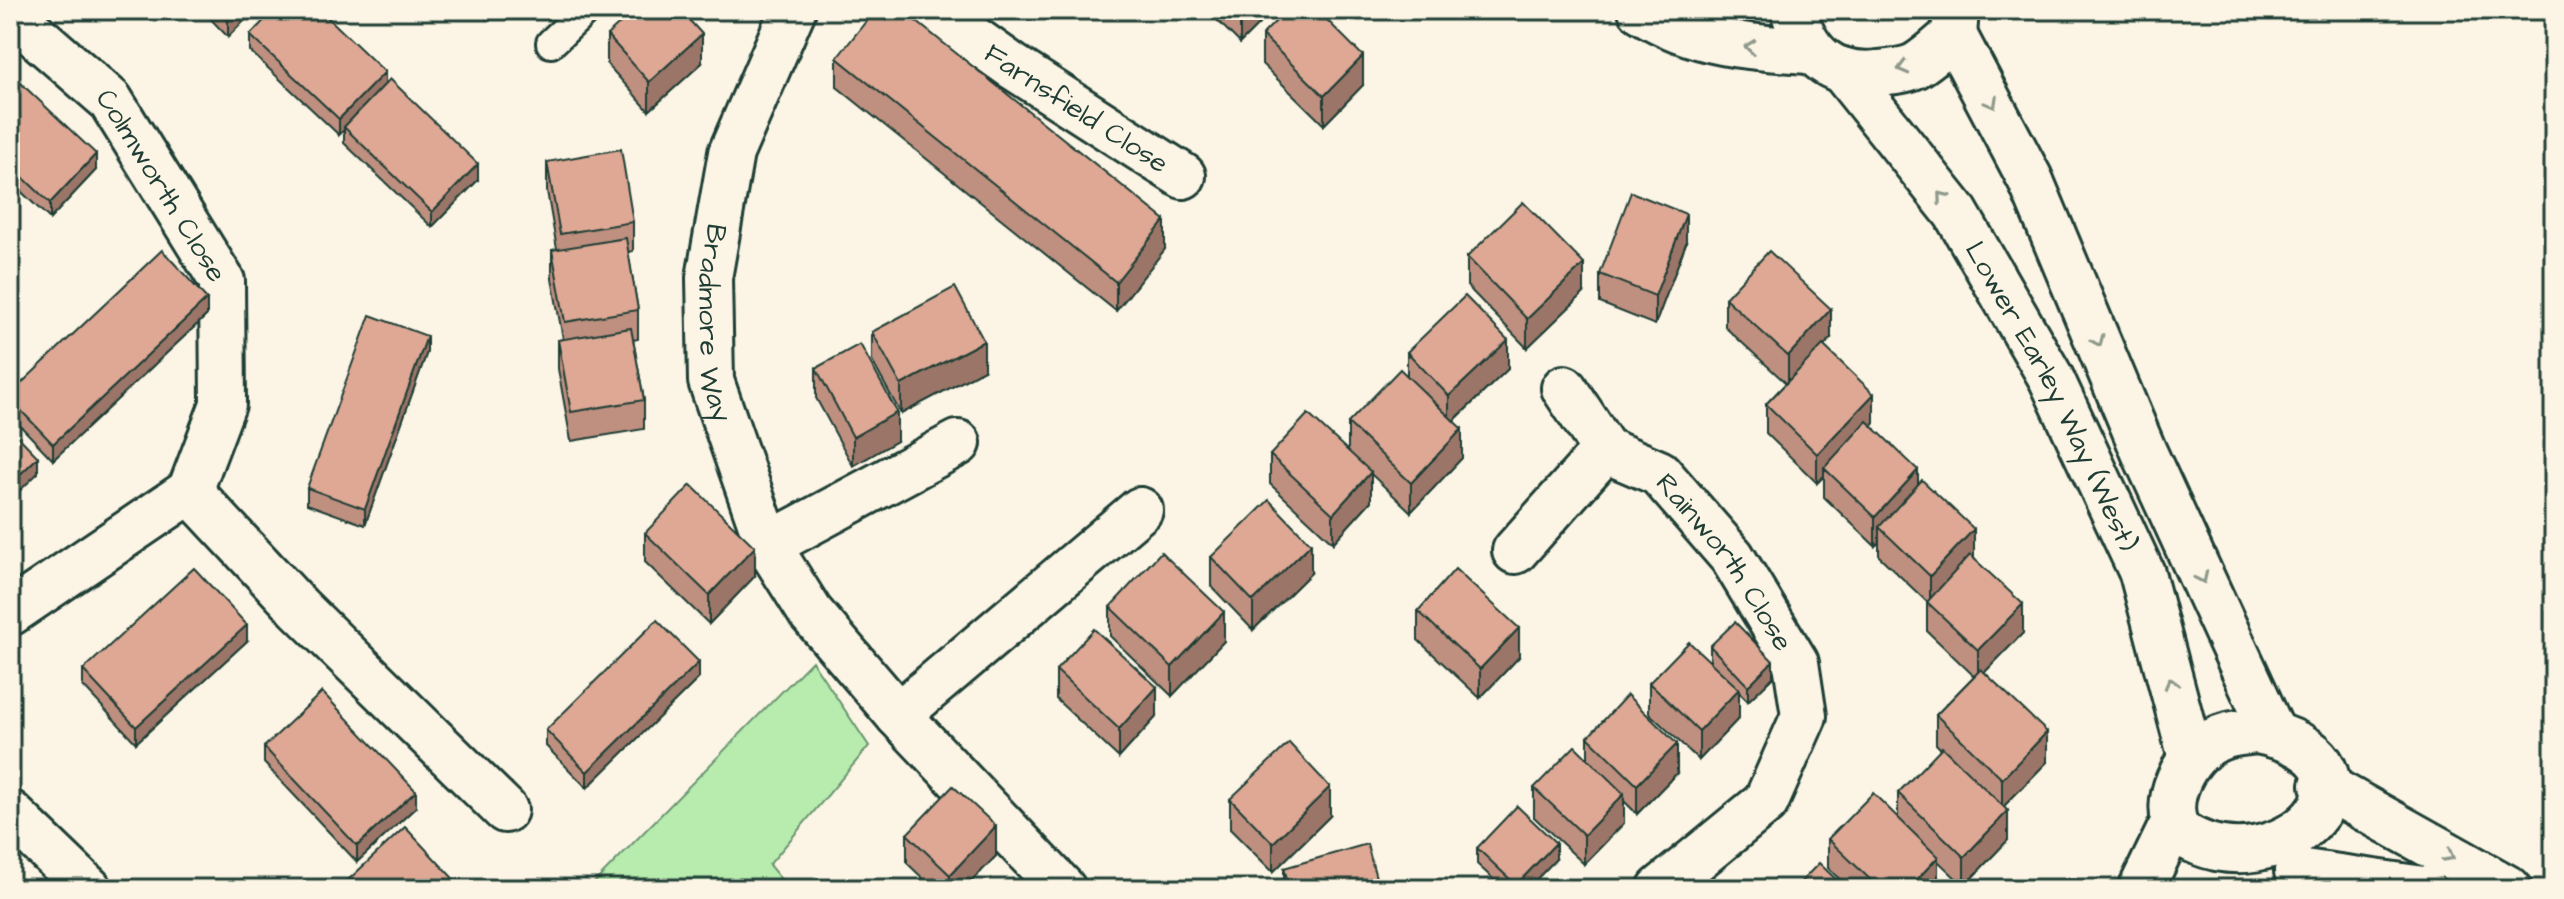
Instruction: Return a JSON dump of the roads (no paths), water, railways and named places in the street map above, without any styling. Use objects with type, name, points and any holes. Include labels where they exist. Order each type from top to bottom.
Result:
[{"type":"street","name":"Bradmore Way","points":[[793,10],[731,153],[709,278],[711,381],[768,545],[810,612],[898,715],[1063,889]]},
{"type":"street","name":"Farnsfield Close","points":[[933,10],[1012,66],[1183,176]]},
{"type":"street","points":[[1641,10],[1688,35],[1743,48],[1827,61],[1867,74],[1913,67],[1955,22]]},
{"type":"street","name":"Lower Earley Way (West)","points":[[1793,10],[1800,35],[1827,61],[1956,213],[2051,378],[2142,573],[2191,758]]},
{"type":"street","name":"Colmworth Close","points":[[10,13],[110,100],[222,281],[223,404],[190,491]]},
{"type":"street","name":"Lower Earley Way (West)","points":[[1955,22],[2030,179],[2144,452],[2274,735]]},
{"type":"street","points":[[1515,551],[1605,450],[1564,388]]},
{"type":"street","points":[[768,545],[958,443]]},
{"type":"street","name":"Rainworth Close","points":[[1605,450],[1659,473],[1732,557],[1796,663],[1804,716],[1766,802],[1660,889]]},
{"type":"street","points":[[10,613],[190,491],[299,608],[505,810]]},
{"type":"street","points":[[898,715],[1140,510]]},
{"type":"street","points":[[2141,889],[2173,823],[2175,787],[2191,758],[2212,741],[2229,734],[2257,731],[2274,735],[2307,755],[2323,785],[2328,813],[2322,839],[2308,862],[2286,878],[2255,888],[2224,879],[2207,868],[2173,823]]},
{"type":"street","points":[[2323,785],[2509,889]]},
{"type":"street","points":[[15,819],[52,889]]},
{"type":"street","points":[[15,819],[89,889]]},
{"type":"street","points":[[2297,871],[2423,889]]},
{"type":"lane","points":[[551,43],[586,10]]}]
